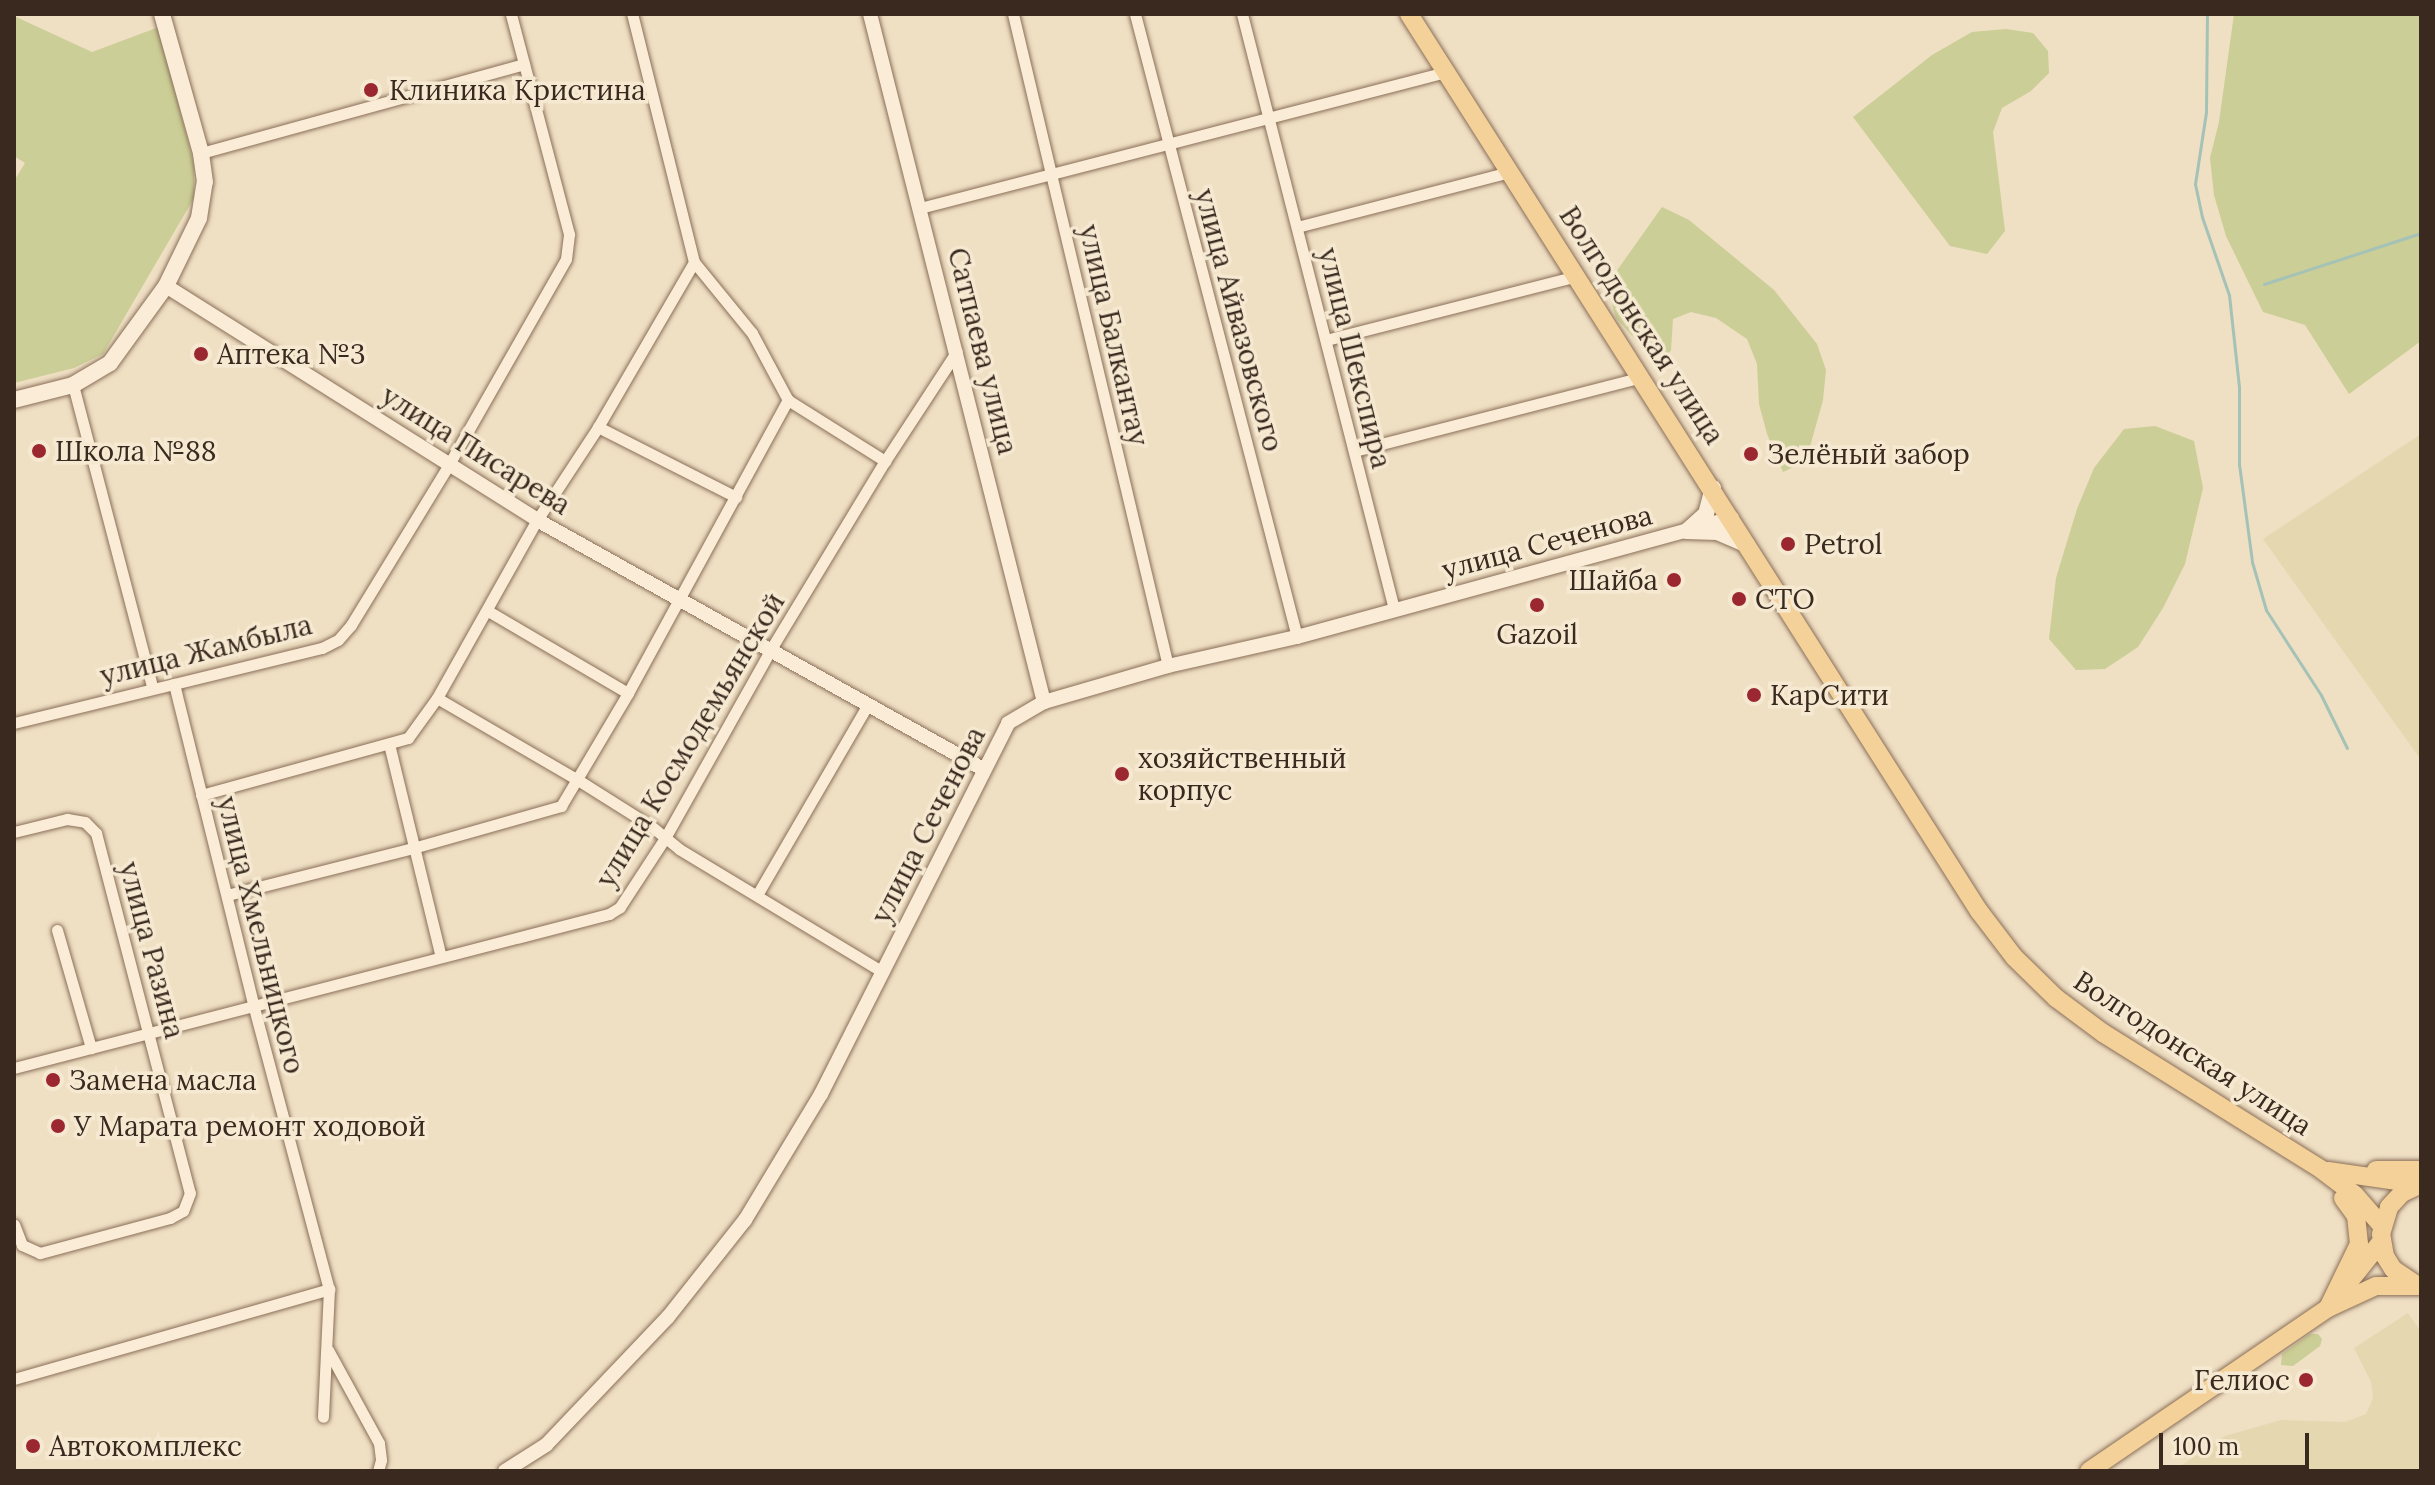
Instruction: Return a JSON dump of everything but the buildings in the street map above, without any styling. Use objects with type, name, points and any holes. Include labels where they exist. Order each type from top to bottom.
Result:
[{"type":"main road","points":[[14,400],[73,385],[110,363],[166,286],[199,218],[205,182],[201,153],[162,14]]},
{"type":"main road","name":"Волгодонская улица","points":[[1409,14],[1752,548],[1979,911],[2014,957],[2056,998],[2103,1033],[2322,1170],[2355,1195],[2382,1234],[2393,1269],[2420,1290]]},
{"type":"main road","points":[[1687,531],[1706,514],[1713,488]]},
{"type":"main road","points":[[1687,531],[1717,532],[1752,548]]},
{"type":"main road","points":[[2322,1170],[2421,1170]]},
{"type":"main road","points":[[2322,1170],[2370,1180],[2421,1184]]},
{"type":"main road","points":[[2322,1170],[2356,1216],[2359,1244],[2328,1308]]},
{"type":"main road","points":[[2328,1308],[2382,1234],[2389,1207],[2402,1193],[2421,1184]]},
{"type":"main road","points":[[2089,1471],[2328,1308],[2376,1286],[2420,1290]]},
{"type":"street","name":"улица Жамбыла","points":[[14,723],[322,648],[338,640],[351,625],[448,466],[566,259],[569,234],[511,14]]},
{"type":"street","points":[[632,14],[694,262],[752,333],[788,400],[885,461]]},
{"type":"street","name":"Сатпаева улица","points":[[870,14],[1044,702]]},
{"type":"street","name":"улица Балкантау","points":[[1013,14],[1168,666]]},
{"type":"street","name":"улица Айвазовского","points":[[1135,14],[1297,637]]},
{"type":"street","name":"улица Шекспира","points":[[1242,14],[1394,609]]},
{"type":"street","points":[[201,153],[524,64]]},
{"type":"street","points":[[920,208],[1446,72]]},
{"type":"street","points":[[1297,227],[1510,172]]},
{"type":"street","points":[[201,795],[408,738],[437,698],[537,520],[598,427],[694,262]]},
{"type":"street","points":[[1326,340],[1578,276]]},
{"type":"street","name":"улица Писарева","points":[[166,286],[537,520],[983,769]]},
{"type":"street","name":"улица Космодемьянской","points":[[14,1068],[609,914],[620,907],[665,838],[771,649],[885,461],[957,351]]},
{"type":"street","points":[[1354,451],[1642,377]]},
{"type":"street","points":[[73,385],[152,687]]},
{"type":"street","points":[[227,895],[413,848],[561,806],[628,693],[788,400]]},
{"type":"street","points":[[598,427],[736,497]]},
{"type":"street","name":"улица Сеченова","points":[[505,1471],[546,1445],[668,1317],[745,1220],[821,1094],[1008,723],[1044,702],[1168,666],[1297,637],[1732,518]]},
{"type":"street","points":[[488,611],[628,693]]},
{"type":"street","name":"улица Хмельницкого","points":[[174,684],[253,1004],[329,1289],[323,1417]]},
{"type":"street","points":[[437,698],[578,780],[665,838],[883,972]]},
{"type":"street","points":[[757,895],[868,704]]},
{"type":"street","points":[[389,744],[441,957]]},
{"type":"street","name":"улица Разина","points":[[14,832],[67,819],[85,822],[92,827],[190,1193],[183,1211],[170,1218],[40,1253],[22,1245],[14,1224]]},
{"type":"street","points":[[57,930],[91,1048]]},
{"type":"street","points":[[14,1379],[329,1289]]},
{"type":"street","points":[[326,1345],[379,1443],[381,1460],[378,1471]]},
{"type":"shaded area","points":[[2421,434],[2421,760],[2263,539]]},
{"type":"shaded area","points":[[2408,1313],[2421,1332],[2421,1471],[2173,1471],[2225,1436],[2281,1420],[2345,1422],[2366,1414],[2373,1398],[2371,1382],[2354,1348]]},
{"type":"green space","points":[[2234,14],[2421,14],[2421,341],[2349,394],[2305,325],[2263,312],[2226,236],[2214,195],[2210,158],[2219,122]]},
{"type":"green space","points":[[14,16],[92,52],[159,27],[194,165],[194,198],[103,354],[74,368],[14,383],[14,181],[25,163],[14,156]]},
{"type":"green space","points":[[2006,29],[2033,33],[2048,51],[2049,73],[2031,91],[2002,108],[1993,132],[2005,231],[1987,254],[1950,246],[1853,117],[1932,55],[1972,32]]},
{"type":"green space","points":[[1662,207],[1689,220],[1774,290],[1817,344],[1826,370],[1823,400],[1806,461],[1783,472],[1767,434],[1759,404],[1757,364],[1747,339],[1716,318],[1691,312],[1673,319],[1671,350],[1660,367],[1616,318],[1606,286]]},
{"type":"green space","points":[[2155,426],[2194,441],[2203,488],[2185,564],[2163,608],[2138,647],[2105,669],[2076,670],[2049,639],[2056,578],[2077,509],[2094,468],[2124,429]]},
{"type":"green space","points":[[2310,1334],[2318,1334],[2322,1339],[2320,1346],[2293,1366],[2281,1365],[2282,1354]]},
{"type":"waterway","points":[[2207,14],[2206,112],[2195,184],[2202,217],[2229,295],[2239,387],[2239,464],[2252,562],[2266,610],[2321,695],[2347,748]]},
{"type":"waterway","points":[[2264,284],[2421,233]]},
{"type":"place","name":"Клиника Кристина","points":[[371,90]]},
{"type":"place","name":"Аптека №3","points":[[201,354]]},
{"type":"place","name":"Школа №88","points":[[39,451]]},
{"type":"place","name":"Зелёный забор","points":[[1751,454]]},
{"type":"place","name":"Petrol","points":[[1788,544]]},
{"type":"place","name":"Шайба","points":[[1674,580]]},
{"type":"place","name":"СТО","points":[[1739,599]]},
{"type":"place","name":"Gazoil","points":[[1537,605]]},
{"type":"place","name":"КарСити","points":[[1754,695]]},
{"type":"place","name":"хозяйственный корпус","points":[[1122,774]]},
{"type":"place","name":"Замена масла","points":[[53,1080]]},
{"type":"place","name":"У Марата ремонт ходовой","points":[[58,1126]]},
{"type":"place","name":"Гелиос","points":[[2306,1380]]},
{"type":"place","name":"Автокомплекс","points":[[33,1446]]}]
